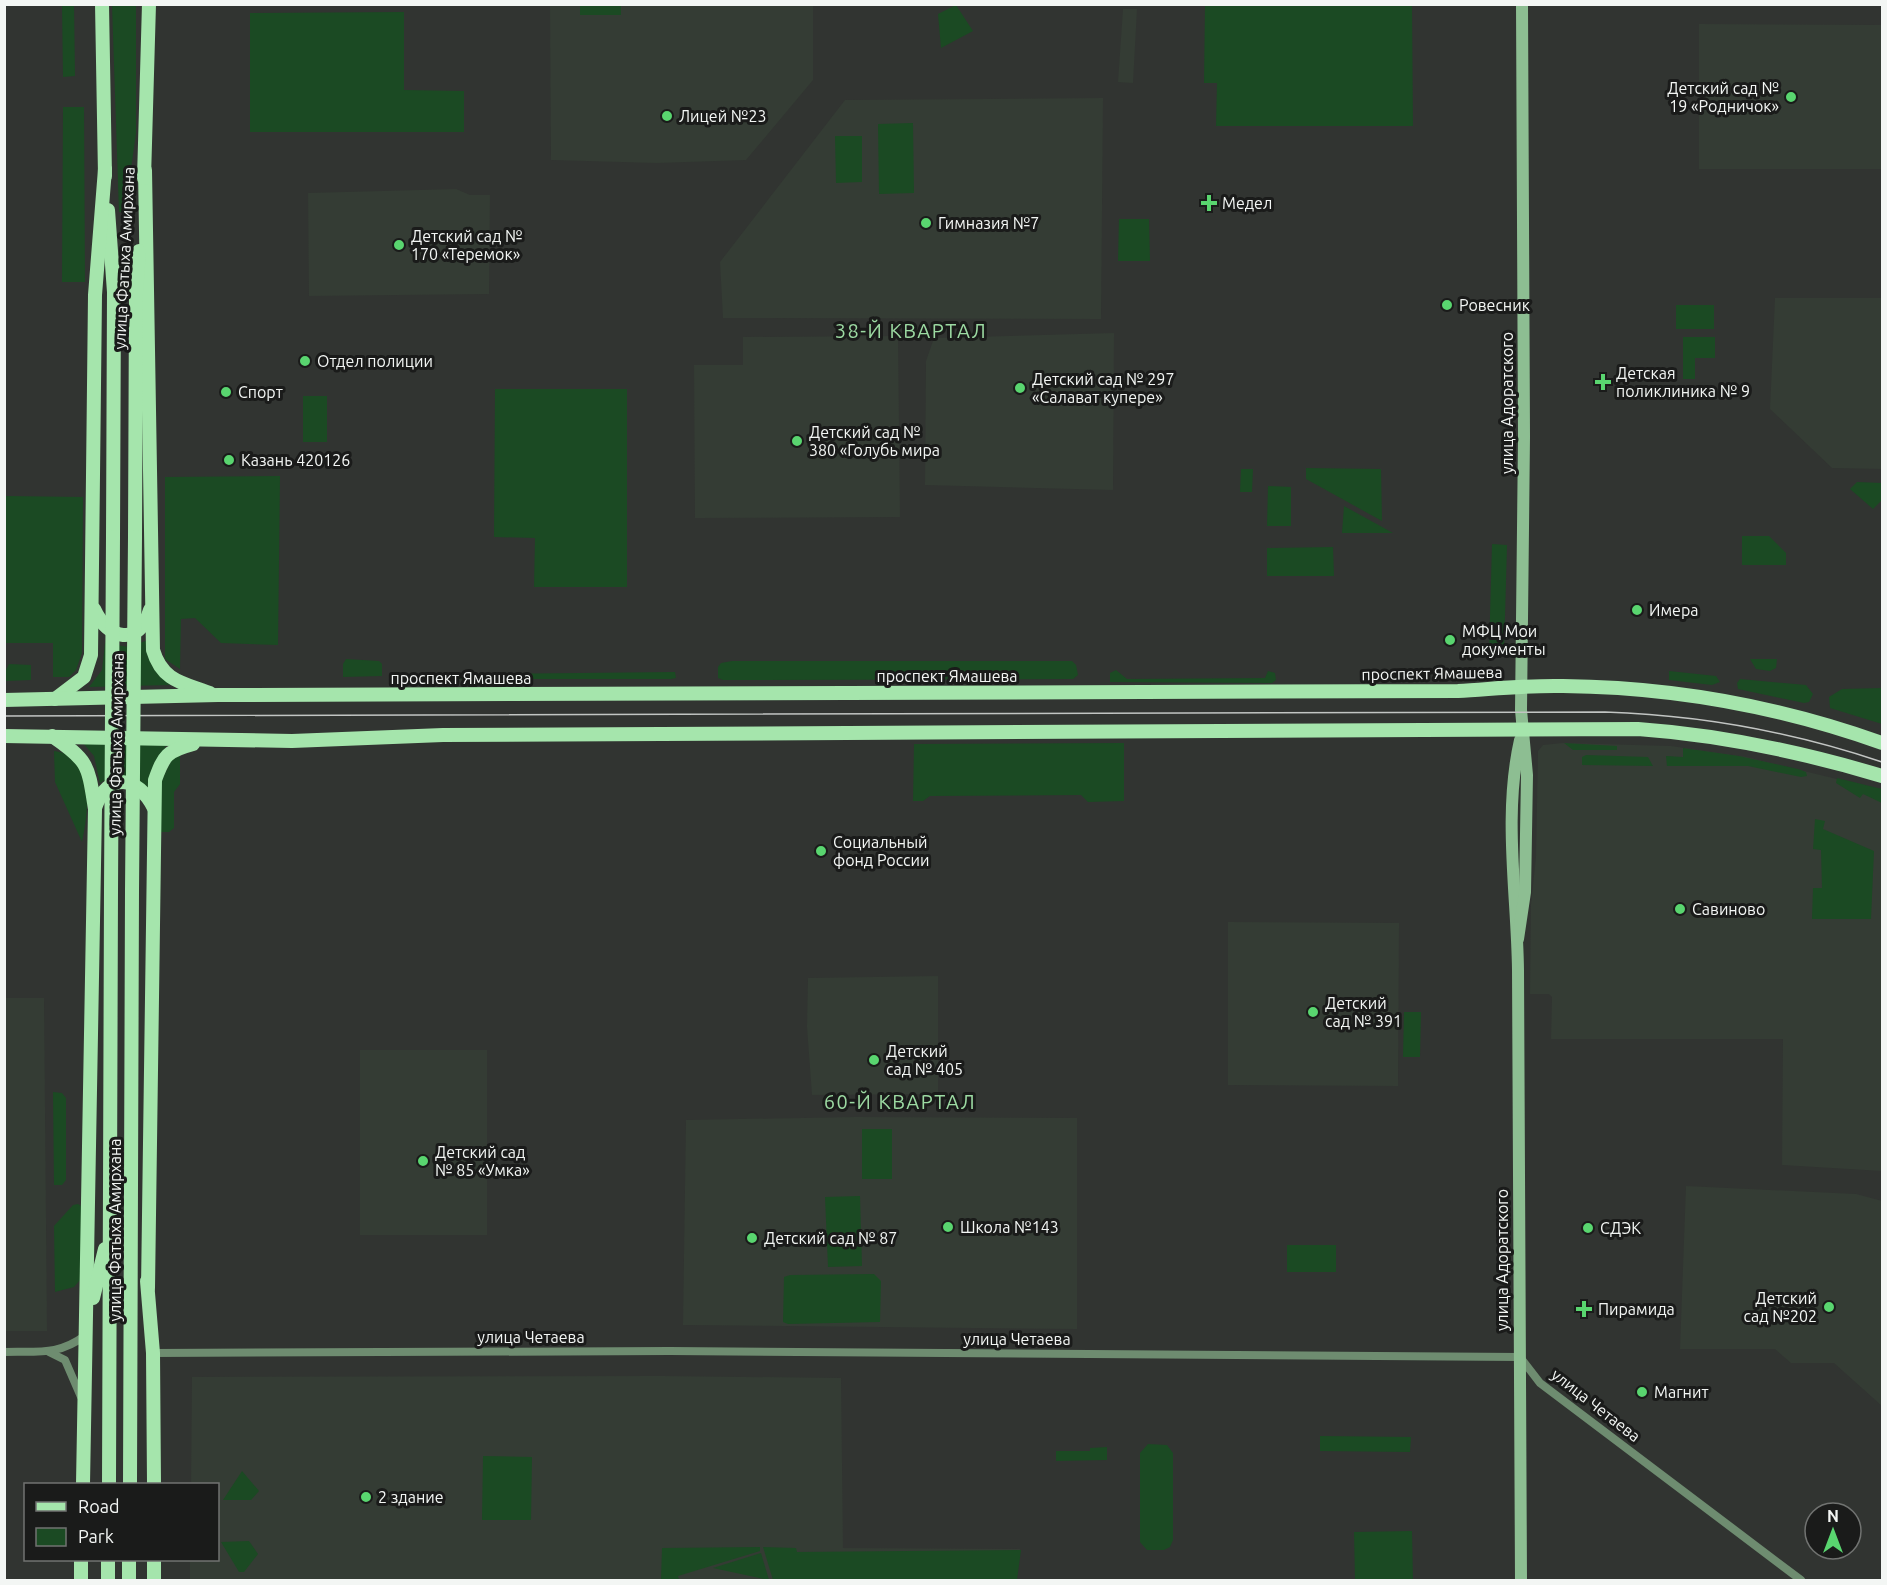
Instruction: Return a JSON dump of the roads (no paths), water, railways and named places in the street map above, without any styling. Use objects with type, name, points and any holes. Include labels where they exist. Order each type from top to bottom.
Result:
[{"type":"main road","name":"улица Фатыха Амирхана","points":[[102,4],[105,169],[114,292],[109,1483]]},
{"type":"main road","name":"улица Фатыха Амирхана","points":[[130,1483],[136,293],[145,170],[149,4]]},
{"type":"main road","points":[[55,699],[84,677],[89,667],[93,608],[94,295],[105,169]]},
{"type":"main road","points":[[145,170],[153,650],[158,666],[171,678],[218,695]]},
{"type":"main road","points":[[93,608],[105,629],[119,635],[131,635],[141,629],[147,621],[152,605]]},
{"type":"main road","name":"проспект Ямашева","points":[[4,700],[218,695],[1417,692],[1522,687],[1619,688],[1715,700],[1816,722],[1882,743]]},
{"type":"main road","points":[[4,736],[292,741],[443,735],[1618,729],[1680,732],[1752,743],[1827,760],[1882,776]]},
{"type":"main road","points":[[52,736],[82,758],[89,772],[94,808],[83,1483]]},
{"type":"main road","points":[[148,1288],[155,780],[162,760],[172,750],[207,740]]},
{"type":"main road","points":[[94,808],[100,793],[107,786],[120,783],[139,786],[146,793],[155,810]]},
{"type":"main road","points":[[131,1181],[148,1288],[153,1353],[154,1483]]},
{"type":"main road","points":[[87,1329],[110,1226]]},
{"type":"main road","points":[[81,1561],[81,1581]]},
{"type":"main road","points":[[108,1561],[108,1581]]},
{"type":"main road","points":[[129,1561],[129,1581]]},
{"type":"main road","points":[[154,1561],[154,1581]]},
{"type":"street","name":"улица Адоратского","points":[[1521,1581],[1518,939],[1513,891],[1512,775],[1522,730],[1524,437],[1522,4]]},
{"type":"street","points":[[4,1352],[69,1348],[87,1329]]},
{"type":"street","points":[[48,1351],[65,1360],[85,1405]]},
{"type":"street","name":"улица Четаева","points":[[153,1353],[682,1351],[1520,1357],[1540,1383],[1801,1581]]},
{"type":"tram line","points":[[4,716],[1605,712],[1675,717],[1745,727],[1814,742],[1882,762]]},
{"type":"place","name":"Детский сад № 19 «Родничок»","points":[[1791,97]]},
{"type":"place","name":"Лицей №23","points":[[667,116]]},
{"type":"place","name":"Медел","points":[[1209,203]]},
{"type":"place","name":"Гимназия №7","points":[[926,223]]},
{"type":"place","name":"Детский сад № 170 «Теремок»","points":[[399,245]]},
{"type":"place","name":"Ровесник","points":[[1447,305]]},
{"type":"place","name":"Отдел полиции","points":[[305,361]]},
{"type":"place","name":"Детская поликлиника № 9","points":[[1603,382]]},
{"type":"place","name":"Детский сад № 297 «Салават купере»","points":[[1020,388]]},
{"type":"place","name":"Спорт","points":[[226,392]]},
{"type":"place","name":"Детский сад № 380 «Голубь мира","points":[[797,441]]},
{"type":"place","name":"Казань 420126","points":[[229,460]]},
{"type":"place","name":"Имера","points":[[1637,610]]},
{"type":"place","name":"МФЦ Мои документы","points":[[1450,640]]},
{"type":"place","name":"Социальный фонд России","points":[[821,851]]},
{"type":"place","name":"Савиново","points":[[1680,909]]},
{"type":"place","name":"Детский сад № 391","points":[[1313,1012]]},
{"type":"place","name":"Детский сад № 405","points":[[874,1060]]},
{"type":"place","name":"Детский сад № 85 «Умка»","points":[[423,1161]]},
{"type":"place","name":"Школа №143","points":[[948,1227]]},
{"type":"place","name":"СДЭК","points":[[1588,1228]]},
{"type":"place","name":"Детский сад № 87","points":[[752,1238]]},
{"type":"place","name":"Детский сад №202","points":[[1829,1307]]},
{"type":"place","name":"Пирамида","points":[[1584,1309]]},
{"type":"place","name":"Магнит","points":[[1642,1392]]},
{"type":"place","name":"2 здание","points":[[366,1497]]},
{"type":"district","name":"38-Й КВАРТАЛ","points":[[911,330]]},
{"type":"district","name":"60-Й КВАРТАЛ","points":[[900,1101]]}]
